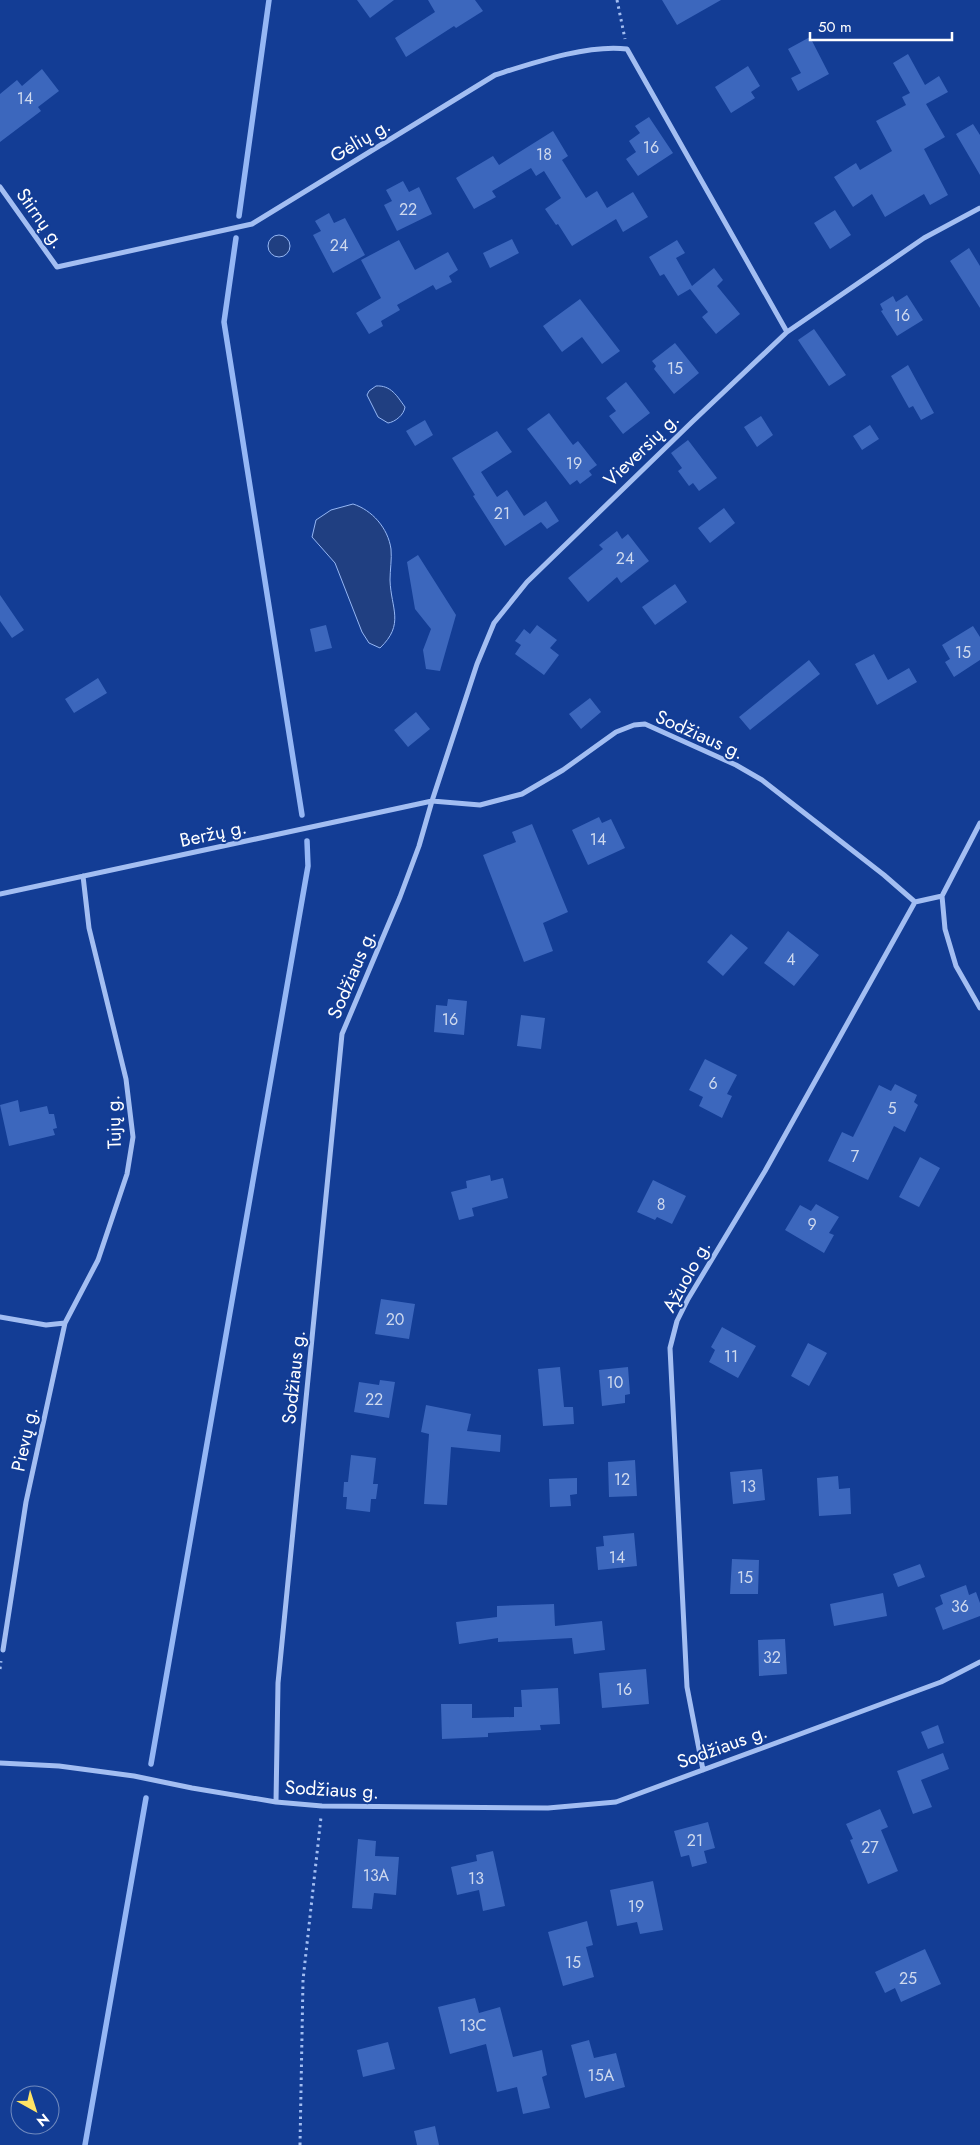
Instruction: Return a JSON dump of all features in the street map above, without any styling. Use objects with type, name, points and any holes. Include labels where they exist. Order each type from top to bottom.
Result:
[{"type":"street","name":"Gėlių g.","points":[[57,267],[252,224],[495,75],[534,62],[610,47],[627,49]]},
{"type":"street","points":[[627,49],[787,332]]},
{"type":"street","name":"Stirnų g.","points":[[0,187],[57,267]]},
{"type":"street","name":"Vieversių g.","points":[[432,801],[478,664],[494,623],[527,582],[787,332],[924,238],[980,208]]},
{"type":"street","name":"Sodžiaus g.","points":[[915,902],[884,875],[762,780],[736,765],[645,724],[634,724],[616,732],[563,770],[522,794],[480,805],[432,801],[419,846],[400,897],[342,1034],[278,1683],[276,1802],[322,1806],[548,1808],[616,1802],[940,1682],[980,1662]]},
{"type":"street","name":"Beržų g.","points":[[0,894],[432,801]]},
{"type":"street","points":[[980,823],[942,896],[945,929],[956,966],[980,1008]]},
{"type":"street","name":"Tujų g.","points":[[65,1323],[98,1260],[127,1174],[133,1137],[126,1079],[89,928],[82,876]]},
{"type":"street","points":[[915,902],[942,896]]},
{"type":"street","name":"Ąžuolo g.","points":[[703,1770],[687,1687],[670,1348],[676,1322],[688,1298],[765,1171],[915,902]]},
{"type":"street","points":[[0,1317],[46,1325],[65,1323]]},
{"type":"street","name":"Pievų g.","points":[[3,1650],[26,1502],[65,1323]]},
{"type":"street","points":[[0,1763],[59,1766],[134,1776],[276,1802]]},
{"type":"path","points":[[617,0],[627,49]]},
{"type":"path","points":[[300,2145],[303,1980],[322,1806]]},
{"type":"water","points":[[279,235],[287,238],[290,246],[287,254],[279,257],[271,254],[268,246],[271,238]]},
{"type":"water","points":[[376,386],[390,389],[405,407],[399,418],[388,423],[378,417],[367,395]]},
{"type":"water","points":[[353,504],[373,515],[383,527],[391,549],[390,580],[395,616],[392,631],[380,648],[369,643],[362,632],[335,563],[312,537],[316,520],[331,510]]},
{"type":"building","points":[[357,0],[394,0],[370,18]]},
{"type":"building","points":[[428,0],[475,0],[483,11],[456,28],[454,26],[406,57],[395,38],[435,12]]},
{"type":"building","points":[[662,0],[721,0],[677,25]]},
{"type":"building","points":[[810,37],[829,74],[798,91],[791,78],[801,73],[788,49]]},
{"type":"building","points":[[908,54],[925,85],[939,76],[948,92],[926,104],[945,137],[924,149],[948,195],[930,205],[924,194],[885,217],[872,194],[853,207],[834,177],[856,163],[860,170],[892,151],[876,121],[906,105],[902,97],[910,93],[893,63]]},
{"type":"building","points":[[748,66],[760,86],[751,92],[755,98],[731,113],[715,87]]},
{"type":"building","points":[[42,69],[59,91],[38,107],[41,111],[0,142],[0,94],[17,80],[22,86]]},
{"type":"building","points":[[649,117],[673,153],[638,176],[626,159],[636,152],[629,141],[640,133],[635,126]]},
{"type":"building","points":[[973,124],[980,135],[980,175],[956,134]]},
{"type":"building","points":[[553,131],[568,156],[562,160],[586,198],[597,191],[607,208],[633,192],[648,217],[623,232],[616,219],[572,246],[558,224],[556,225],[545,209],[561,198],[544,171],[536,176],[531,168],[492,191],[496,197],[474,209],[456,178],[493,156],[499,165]]},
{"type":"building","points":[[403,181],[409,192],[419,187],[432,214],[397,231],[384,205],[392,201],[386,190]]},
{"type":"building","points":[[835,210],[851,235],[830,249],[814,223]]},
{"type":"building","points":[[329,213],[334,223],[345,218],[365,255],[333,273],[313,235],[321,231],[315,221]]},
{"type":"building","points":[[512,239],[519,253],[490,268],[483,253]]},
{"type":"building","points":[[399,240],[415,270],[448,252],[458,270],[449,276],[452,282],[436,290],[433,285],[397,305],[400,310],[381,321],[383,326],[369,334],[356,313],[381,298],[361,260]]},
{"type":"building","points":[[677,240],[685,253],[676,258],[692,286],[714,268],[723,280],[717,286],[740,314],[716,334],[702,317],[708,312],[690,289],[678,296],[664,274],[660,276],[649,257]]},
{"type":"building","points":[[969,248],[980,266],[980,308],[950,261]]},
{"type":"building","points":[[907,295],[923,320],[897,336],[881,311],[883,310],[880,304],[893,296],[896,302]]},
{"type":"building","points":[[580,299],[620,351],[602,364],[582,337],[562,352],[543,326]]},
{"type":"building","points":[[814,329],[846,375],[829,386],[798,340]]},
{"type":"building","points":[[675,343],[699,373],[674,394],[654,369],[656,366],[652,361]]},
{"type":"building","points":[[908,365],[934,413],[921,420],[913,406],[909,408],[891,376]]},
{"type":"building","points":[[626,382],[650,413],[623,434],[609,416],[616,411],[606,398]]},
{"type":"building","points":[[549,413],[573,445],[578,441],[597,465],[589,471],[592,475],[580,484],[577,480],[570,485],[527,429]]},
{"type":"building","points":[[761,416],[773,435],[757,447],[744,427]]},
{"type":"building","points":[[425,420],[433,435],[415,446],[406,431]]},
{"type":"building","points":[[870,425],[879,439],[862,450],[853,436]]},
{"type":"building","points":[[497,431],[512,452],[481,472],[497,497],[507,490],[524,516],[546,501],[559,521],[547,529],[541,522],[505,546],[473,496],[475,495],[452,458]]},
{"type":"building","points":[[688,440],[717,478],[699,491],[693,483],[689,486],[678,471],[682,468],[671,453]]},
{"type":"building","points":[[724,508],[735,523],[710,543],[698,528]]},
{"type":"building","points":[[617,531],[622,539],[628,534],[649,561],[621,583],[617,577],[588,602],[568,578],[603,549],[599,545]]},
{"type":"building","points":[[418,555],[456,615],[440,671],[426,669],[423,650],[431,629],[415,609],[407,562]]},
{"type":"building","points":[[675,584],[687,602],[655,625],[642,607]]},
{"type":"building","points":[[0,595],[24,630],[12,638],[0,621]]},
{"type":"building","points":[[326,625],[332,648],[315,652],[310,629]]},
{"type":"building","points":[[537,625],[557,640],[550,648],[559,655],[544,675],[515,654],[521,645],[515,641],[524,629],[530,634]]},
{"type":"building","points":[[973,626],[980,637],[980,660],[954,677],[945,662],[950,659],[942,645]]},
{"type":"building","points":[[874,654],[888,680],[909,668],[917,682],[877,705],[855,664]]},
{"type":"building","points":[[809,660],[820,674],[750,730],[739,717]]},
{"type":"building","points":[[98,678],[107,693],[74,713],[65,699]]},
{"type":"building","points":[[590,698],[601,712],[581,729],[569,714]]},
{"type":"building","points":[[416,712],[430,729],[408,747],[394,730]]},
{"type":"building","points":[[599,817],[602,823],[611,819],[625,848],[588,865],[572,830]]},
{"type":"building","points":[[532,824],[568,912],[543,923],[553,951],[524,962],[483,855],[516,842],[512,832]]},
{"type":"building","points":[[788,931],[819,955],[794,986],[764,963]]},
{"type":"building","points":[[731,934],[748,948],[723,976],[707,962]]},
{"type":"building","points":[[448,999],[467,1001],[464,1035],[434,1032],[436,1005],[447,1006]]},
{"type":"building","points":[[521,1015],[545,1018],[541,1049],[517,1046]]},
{"type":"building","points":[[705,1059],[737,1075],[727,1094],[732,1096],[722,1118],[699,1106],[703,1097],[689,1090]]},
{"type":"building","points":[[895,1084],[917,1095],[914,1102],[918,1105],[905,1132],[894,1126],[868,1180],[828,1161],[842,1132],[853,1137],[879,1085],[891,1091]]},
{"type":"building","points":[[18,1100],[20,1112],[47,1106],[49,1114],[54,1114],[57,1128],[53,1129],[55,1135],[9,1146],[0,1105]]},
{"type":"building","points":[[920,1157],[940,1168],[919,1207],[899,1197]]},
{"type":"building","points":[[490,1175],[491,1181],[503,1178],[508,1198],[472,1208],[474,1216],[459,1220],[451,1192],[467,1188],[466,1181]]},
{"type":"building","points":[[653,1180],[686,1196],[672,1224],[657,1217],[655,1220],[637,1212]]},
{"type":"building","points":[[816,1204],[839,1217],[829,1233],[834,1235],[824,1253],[785,1230],[800,1205],[811,1211]]},
{"type":"building","points":[[381,1299],[415,1304],[409,1339],[375,1334]]},
{"type":"building","points":[[722,1327],[756,1346],[738,1378],[709,1362],[715,1350],[711,1347]]},
{"type":"building","points":[[808,1343],[827,1353],[809,1386],[791,1376]]},
{"type":"building","points":[[560,1367],[564,1407],[573,1407],[574,1424],[543,1426],[538,1369]]},
{"type":"building","points":[[628,1367],[630,1394],[625,1395],[625,1403],[602,1406],[599,1370]]},
{"type":"building","points":[[380,1380],[395,1382],[389,1418],[354,1412],[359,1382],[379,1385]]},
{"type":"building","points":[[426,1405],[471,1414],[467,1431],[501,1435],[500,1452],[451,1447],[447,1505],[424,1504],[429,1434],[421,1432]]},
{"type":"building","points":[[351,1455],[376,1458],[373,1484],[378,1484],[376,1499],[371,1499],[370,1512],[346,1509],[347,1497],[343,1497],[344,1482],[348,1482]]},
{"type":"building","points":[[635,1460],[637,1496],[609,1497],[608,1462]]},
{"type":"building","points":[[762,1469],[765,1500],[733,1504],[730,1472]]},
{"type":"building","points":[[838,1476],[839,1489],[850,1488],[851,1514],[819,1516],[817,1478]]},
{"type":"building","points":[[577,1478],[577,1494],[570,1495],[571,1506],[550,1507],[549,1479]]},
{"type":"building","points":[[634,1533],[637,1566],[598,1570],[596,1547],[604,1546],[603,1536]]},
{"type":"building","points":[[732,1559],[759,1560],[758,1594],[730,1594]]},
{"type":"building","points":[[920,1564],[925,1577],[898,1587],[893,1574]]},
{"type":"building","points":[[966,1585],[969,1595],[976,1592],[980,1603],[980,1616],[943,1630],[935,1608],[943,1604],[940,1595]]},
{"type":"building","points":[[883,1593],[887,1616],[834,1626],[830,1604]]},
{"type":"building","points":[[554,1604],[555,1626],[602,1621],[605,1650],[574,1654],[572,1638],[498,1642],[498,1638],[459,1644],[456,1622],[497,1617],[497,1606]]},
{"type":"building","points":[[785,1639],[787,1674],[759,1676],[758,1640]]},
{"type":"building","points":[[646,1669],[649,1704],[602,1708],[599,1673]]},
{"type":"building","points":[[558,1688],[560,1724],[540,1725],[541,1730],[488,1733],[488,1737],[442,1739],[441,1704],[472,1704],[472,1718],[514,1717],[514,1707],[522,1707],[521,1690]]},
{"type":"building","points":[[938,1725],[944,1743],[928,1749],[921,1732]]},
{"type":"building","points":[[943,1753],[949,1769],[921,1780],[932,1807],[913,1814],[897,1771]]},
{"type":"building","points":[[880,1809],[888,1827],[881,1830],[898,1871],[868,1884],[850,1840],[853,1839],[846,1824]]},
{"type":"building","points":[[708,1822],[715,1848],[704,1851],[707,1863],[692,1867],[689,1855],[681,1857],[674,1831]]},
{"type":"building","points":[[358,1839],[376,1841],[375,1856],[399,1857],[396,1895],[374,1893],[372,1909],[352,1908]]},
{"type":"building","points":[[493,1851],[505,1906],[483,1911],[479,1890],[457,1895],[451,1867],[477,1861],[476,1855]]},
{"type":"building","points":[[653,1881],[663,1930],[640,1934],[637,1922],[617,1926],[610,1890]]},
{"type":"building","points":[[587,1921],[593,1945],[586,1947],[594,1977],[563,1986],[548,1932]]},
{"type":"building","points":[[925,1949],[941,1984],[901,2002],[895,1988],[885,1993],[875,1972]]},
{"type":"building","points":[[475,1998],[479,2013],[500,2007],[513,2057],[542,2050],[547,2075],[542,2077],[550,2108],[523,2114],[517,2087],[497,2092],[486,2044],[450,2054],[438,2007]]},
{"type":"building","points":[[589,2040],[594,2058],[616,2053],[625,2087],[585,2098],[571,2045]]},
{"type":"building","points":[[388,2042],[395,2069],[363,2077],[357,2050]]},
{"type":"building","points":[[435,2126],[439,2145],[417,2145],[414,2131]]},
{"type":"waterway","points":[[239,216],[269,0]]},
{"type":"waterway","points":[[236,238],[224,322],[302,815]]},
{"type":"waterway","points":[[151,1764],[308,866],[307,841]]},
{"type":"waterway","points":[[85,2145],[146,1798]]}]
